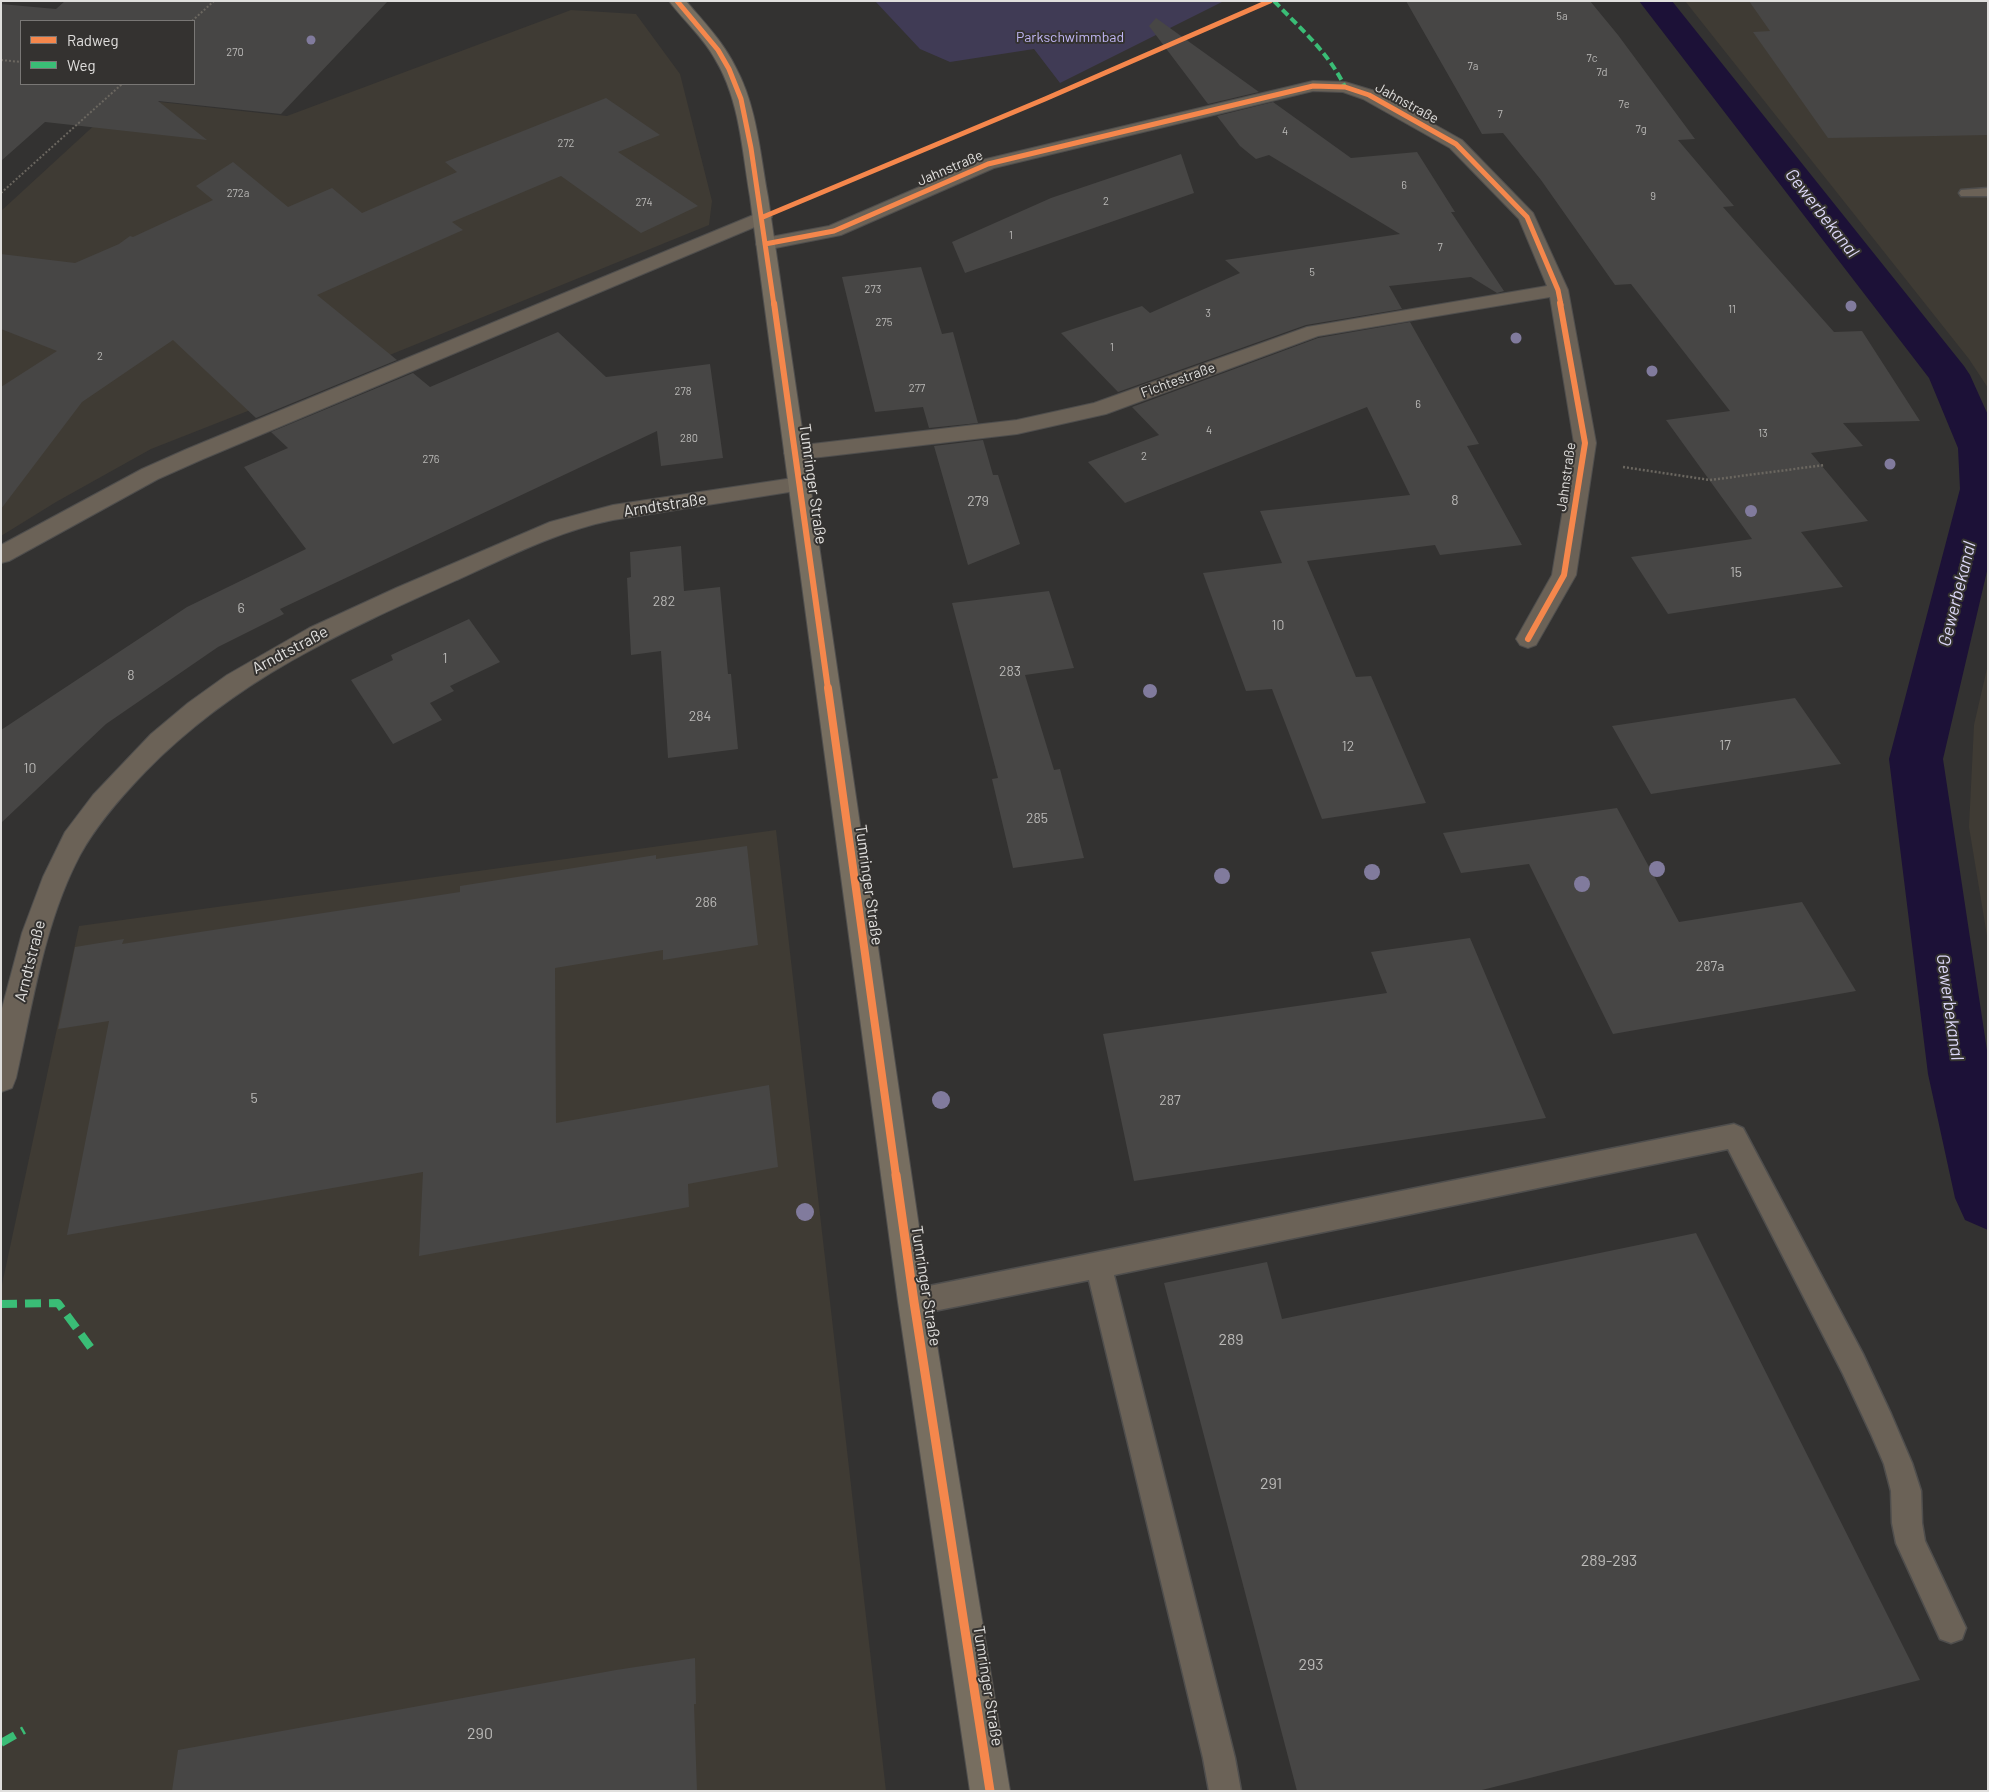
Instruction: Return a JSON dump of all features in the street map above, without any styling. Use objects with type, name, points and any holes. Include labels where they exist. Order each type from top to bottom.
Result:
[{"type":"main road","name":"Tumringer Straße","points":[[677,1],[708,35],[728,68],[736,86],[742,103],[762,216],[914,1302],[990,1791]]},
{"type":"street","name":"Jahnstraße","points":[[765,244],[834,230],[988,164],[1314,86],[1345,87],[1369,95],[1456,144],[1527,217],[1558,290],[1585,443],[1564,575],[1528,639]]},
{"type":"street","points":[[1,555],[150,474],[762,216]]},
{"type":"street","name":"Fichtestraße","points":[[795,453],[1017,427],[1098,409],[1314,331],[1558,290]]},
{"type":"street","name":"Arndtstraße","points":[[1,1078],[43,911],[56,876],[71,847],[90,817],[145,754],[218,692],[255,668],[333,627],[477,562],[566,525],[598,515],[800,484]]},
{"type":"lane","points":[[1966,193],[1988,192]]},
{"type":"lane","points":[[914,1302],[1734,1136],[1853,1364],[1881,1424],[1898,1463],[1906,1491],[1907,1523],[1911,1543],[1951,1628]]},
{"type":"lane","points":[[1098,1264],[1219,1758],[1225,1791]]},
{"type":"path","points":[[193,20],[214,1]]},
{"type":"path","points":[[1,60],[20,62]]},
{"type":"path","points":[[1,193],[121,85]]},
{"type":"path","points":[[1583,461],[1710,480],[1825,465]]},
{"type":"shaded area","points":[[1685,1],[1988,1],[1988,388],[1969,359]]},
{"type":"shaded area","points":[[571,10],[636,14],[680,74],[712,201],[709,225],[370,363],[151,449],[56,502],[1,536],[1,211],[124,98],[287,116]]},
{"type":"shaded area","points":[[1988,664],[1988,942],[1969,827],[1974,725]]},
{"type":"shaded area","points":[[776,830],[886,1791],[1,1791],[1,1289],[79,926]]},
{"type":"green space","name":"Parkschwimmbad","points":[[875,1],[1224,1],[1060,83],[1034,49],[950,62],[920,49]]},
{"type":"building","points":[[65,1],[388,1],[281,114],[158,101],[207,140],[45,122],[1,161],[1,4],[56,9]]},
{"type":"building","points":[[1406,1],[1590,1],[1618,35],[1695,139],[1678,140],[1734,206],[1723,207],[1834,332],[1862,331],[1920,421],[1843,423],[1863,446],[1811,453],[1868,521],[1801,532],[1843,587],[1668,614],[1631,557],[1752,539],[1666,420],[1730,411],[1631,284],[1615,285],[1541,180],[1503,133],[1482,134]]},
{"type":"building","points":[[1749,1],[1988,1],[1988,135],[1828,138],[1753,32],[1770,31]]},
{"type":"building","points":[[1156,18],[1259,92],[1208,104],[1149,26]]},
{"type":"building","points":[[606,98],[660,135],[618,152],[698,206],[641,233],[561,176],[452,222],[463,230],[317,295],[397,360],[256,418],[173,340],[82,402],[1,509],[1,387],[57,351],[1,329],[1,254],[75,263],[119,244],[130,236],[133,237],[213,200],[196,186],[233,162],[288,207],[332,188],[362,213],[457,172],[445,162]]},
{"type":"building","points":[[1273,102],[1351,158],[1417,152],[1455,212],[1451,212],[1504,291],[1497,293],[1471,277],[1389,286],[1402,309],[1306,325],[1118,392],[1061,333],[1142,306],[1150,313],[1240,273],[1225,260],[1400,234],[1269,155],[1256,159],[1240,146],[1217,116]]},
{"type":"building","points":[[1181,154],[1194,193],[965,273],[952,242],[1051,198]]},
{"type":"building","points":[[921,267],[942,334],[953,332],[978,423],[929,428],[923,407],[875,412],[842,277]]},
{"type":"building","points":[[1410,322],[1479,444],[1467,446],[1522,545],[1440,555],[1435,545],[1307,561],[1356,677],[1371,676],[1426,803],[1322,819],[1272,689],[1246,691],[1203,573],[1282,563],[1260,511],[1410,495],[1367,407],[1125,503],[1088,462],[1159,435],[1132,407],[1318,338]]},
{"type":"building","points":[[558,332],[606,377],[710,364],[723,458],[661,466],[657,431],[280,609],[284,614],[218,647],[106,724],[1,823],[1,730],[187,607],[306,549],[244,467],[288,448],[271,432],[413,373],[430,387]]},
{"type":"building","points":[[983,440],[993,475],[998,475],[1020,544],[968,565],[934,446]]},
{"type":"building","points":[[681,546],[684,591],[720,587],[728,674],[731,674],[738,749],[668,758],[661,651],[631,655],[627,578],[631,577],[630,552]]},
{"type":"building","points":[[1049,591],[1074,668],[1025,675],[1054,770],[1060,769],[1084,858],[1013,868],[992,779],[998,778],[952,603]]},
{"type":"building","points":[[469,619],[500,662],[450,686],[454,691],[430,703],[442,720],[393,744],[351,680],[393,660],[391,655]]},
{"type":"building","points":[[1795,698],[1841,764],[1651,794],[1612,726]]},
{"type":"building","points":[[1617,808],[1679,922],[1802,902],[1856,991],[1613,1034],[1529,864],[1461,873],[1443,833]]},
{"type":"building","points":[[747,846],[758,945],[663,960],[663,950],[555,968],[556,1123],[769,1085],[778,1167],[688,1184],[689,1207],[419,1256],[423,1172],[67,1235],[109,1021],[58,1029],[75,947],[124,939],[122,944],[460,892],[460,886],[656,855],[656,859]]},
{"type":"building","points":[[1470,938],[1546,1118],[1134,1181],[1103,1034],[1387,993],[1371,952]]},
{"type":"building","points":[[1696,1233],[1920,1680],[1478,1791],[1297,1791],[1164,1283],[1267,1262],[1282,1319]]},
{"type":"building","points":[[695,1658],[696,1704],[694,1704],[697,1791],[172,1791],[178,1750],[616,1670]]},
{"type":"waterway","name":"Gewerbekanal","points":[[1655,1],[1949,375],[1980,448],[1983,489],[1916,759],[1959,1074],[1988,1198]]},
{"type":"marked path","points":[[1274,1],[1324,53],[1340,76],[1345,87]]},
{"type":"marked path","points":[[1,1304],[58,1303],[94,1352]]},
{"type":"marked path","points":[[1,1743],[24,1730]]},
{"type":"cycle path","points":[[677,1],[724,59],[741,99],[751,148],[914,1302],[990,1791]]},
{"type":"cycle path","points":[[763,217],[1045,99],[1270,1]]},
{"type":"cycle path","points":[[765,244],[834,231],[988,164],[1313,86],[1345,87],[1369,95],[1456,144],[1527,217],[1558,290],[1585,443],[1564,575],[1528,639]]}]
